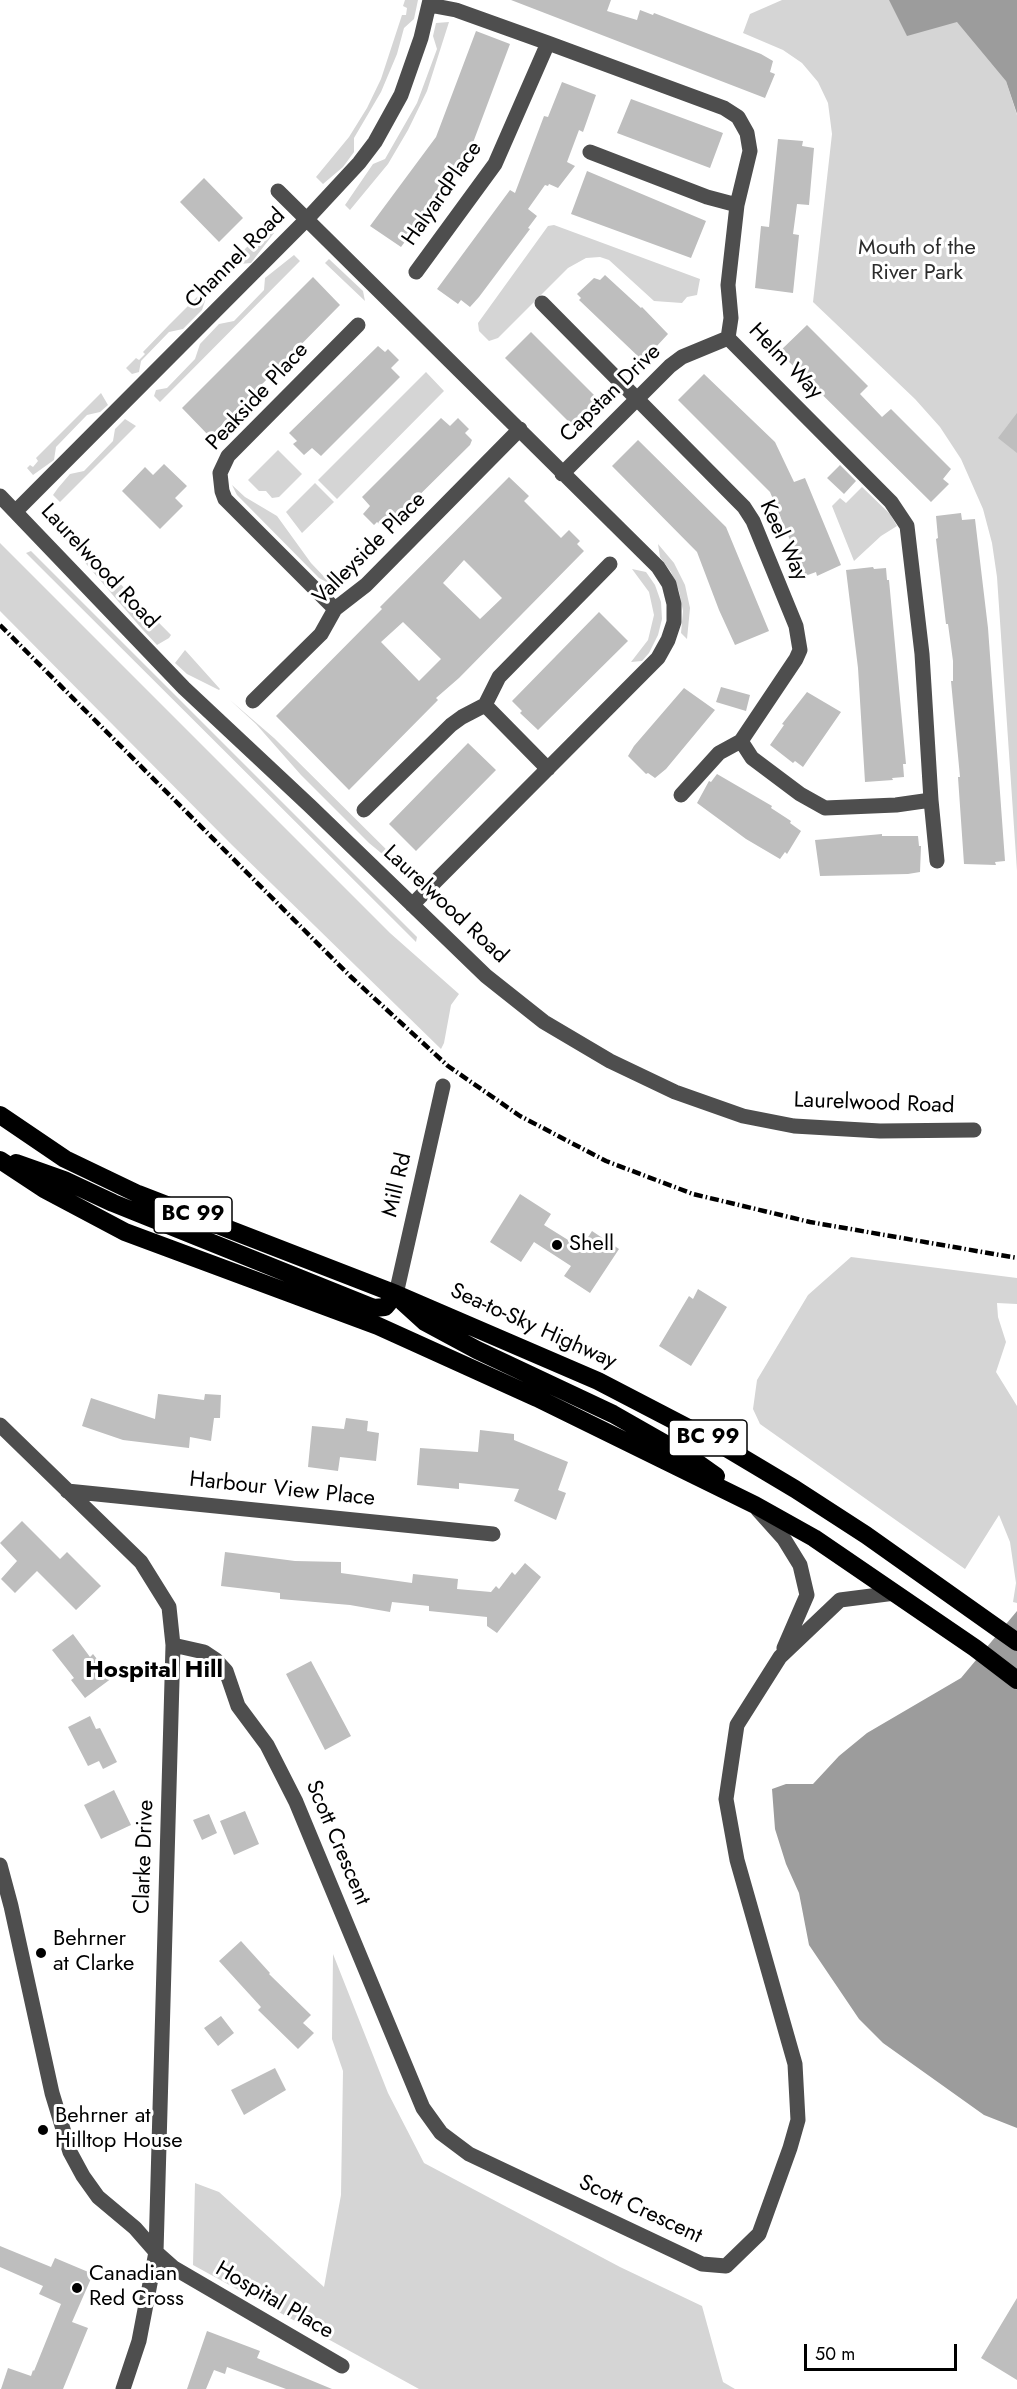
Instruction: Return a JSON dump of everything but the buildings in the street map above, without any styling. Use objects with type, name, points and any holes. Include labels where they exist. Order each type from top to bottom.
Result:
[{"type":"highway","name":"Sea-to-Sky Highway","points":[[0,1115],[64,1159],[138,1194],[396,1294],[598,1381],[723,1446],[857,1529],[1017,1642]]},
{"type":"highway","points":[[0,1159],[64,1180],[113,1203],[374,1308],[385,1307],[396,1294],[425,1322],[661,1440],[692,1459],[754,1505]]},
{"type":"highway","name":"BC 99","points":[[0,1159],[44,1189],[125,1232],[378,1326],[537,1398],[754,1505],[814,1538],[975,1648],[1017,1680]]},
{"type":"street","name":"Helm Way","points":[[429,2],[724,108],[738,117],[747,133],[750,151],[737,205],[728,285],[731,318],[728,338],[891,502],[905,520],[908,529],[922,654],[937,861]]},
{"type":"street","name":"Channel Road","points":[[16,511],[308,219],[359,163],[387,123],[411,71],[429,2]]},
{"type":"street","name":"HalyardPlace","points":[[416,272],[495,164],[548,43]]},
{"type":"street","points":[[590,152],[707,197],[737,205]]},
{"type":"street","points":[[278,190],[658,567],[669,585],[674,604],[674,622],[668,640],[658,658],[412,904]]},
{"type":"street","name":"Keel Way","points":[[542,303],[744,507],[753,522],[796,626],[800,650],[796,659],[741,741],[719,753],[681,795]]},
{"type":"street","name":"Peakside Place","points":[[335,609],[225,499],[220,473],[228,456],[358,325]]},
{"type":"street","name":"Capstan Drive","points":[[562,474],[682,357],[728,338]]},
{"type":"street","name":"Valleyside Place","points":[[253,701],[321,634],[335,609],[366,585],[520,429]]},
{"type":"street","name":"Laurelwood Road","points":[[0,496],[178,682],[486,976],[544,1022],[610,1061],[675,1092],[724,1110],[794,1126],[880,1131],[974,1130]]},
{"type":"street","points":[[364,810],[451,725],[485,705],[499,677],[610,564]]},
{"type":"street","points":[[485,705],[548,769]]},
{"type":"street","points":[[741,741],[752,758],[800,794],[825,808],[896,805],[931,800]]},
{"type":"street","name":"Mill Rd","points":[[396,1294],[443,1086]]},
{"type":"street","name":"Clarke Drive","points":[[0,1425],[141,1563],[169,1607],[173,1645],[156,2252],[139,2341],[123,2389]]},
{"type":"street","name":"Harbour View Place","points":[[67,1491],[493,1534]]},
{"type":"street","points":[[754,1505],[784,1539],[801,1566],[807,1595],[780,1657]]},
{"type":"street","name":"Scott Crescent","points":[[173,1645],[204,1652],[216,1660],[226,1671],[238,1706],[267,1745],[296,1802],[423,2108],[441,2133],[469,2154],[702,2264],[726,2266],[759,2234],[798,2120],[795,2064],[737,1860],[726,1799],[737,1725],[780,1657],[840,1600],[895,1593]]},
{"type":"street","name":"Hospital Place","points":[[0,1865],[52,2093],[70,2152],[83,2176],[98,2197],[135,2228],[174,2268],[342,2366]]},
{"type":"green space","points":[[405,0],[418,0],[414,19],[404,28],[397,54],[381,92],[354,138],[354,152],[343,167],[323,184],[316,177],[349,137],[381,79],[402,15],[406,15],[407,8],[403,6]]},
{"type":"green space","name":"Mouth of the River Park","points":[[782,0],[1001,0],[1006,81],[1017,115],[1017,871],[997,577],[992,543],[983,509],[961,459],[940,427],[915,399],[813,302],[832,134],[828,103],[818,82],[802,63],[783,50],[743,33],[750,14]]},
{"type":"green space","points":[[449,22],[427,91],[408,130],[388,164],[350,210],[345,205],[373,164],[385,159],[417,103],[437,49],[433,36],[436,23]]},
{"type":"green space","points":[[554,225],[700,279],[697,295],[687,297],[682,303],[654,301],[609,260],[600,257],[586,258],[568,268],[498,338],[489,341],[479,331],[478,323],[548,226]]},
{"type":"green space","points":[[268,227],[274,233],[251,263],[234,267],[207,295],[202,310],[183,329],[169,332],[141,361],[139,372],[132,374],[126,368],[136,358],[139,360],[145,354],[143,352],[169,325],[259,235],[262,237]]},
{"type":"green space","points":[[294,255],[300,261],[160,402],[154,396],[156,390],[167,388],[195,359],[200,344],[219,324],[234,321],[264,290],[265,278]]},
{"type":"green space","points":[[329,259],[363,291],[365,301],[325,263]]},
{"type":"green space","points":[[426,372],[444,391],[337,499],[318,480]]},
{"type":"green space","points":[[101,393],[108,405],[100,412],[87,415],[56,447],[54,460],[33,475],[27,468],[30,465],[33,467],[38,461],[36,458]]},
{"type":"green space","points":[[125,419],[136,426],[60,502],[53,495],[58,488],[70,474],[84,471],[113,441],[115,429]]},
{"type":"green space","points":[[278,450],[302,474],[279,497],[272,498],[266,491],[259,491],[248,480]]},
{"type":"green space","points":[[315,483],[334,502],[302,533],[286,512]]},
{"type":"green space","points":[[232,485],[245,497],[277,516],[311,563],[332,585],[319,578],[237,495]]},
{"type":"green space","points":[[862,487],[890,514],[897,526],[881,536],[854,561],[832,506],[840,498],[846,503]]},
{"type":"green space","points":[[63,526],[171,635],[169,638],[157,645],[69,544],[59,530]]},
{"type":"green space","points":[[0,543],[390,933],[459,994],[451,1005],[441,1049],[232,845],[0,611]]},
{"type":"green space","points":[[658,544],[674,563],[685,585],[690,608],[687,639],[681,633],[683,611],[679,591],[671,572],[660,557]]},
{"type":"green space","points":[[31,551],[417,937],[416,942],[26,553]]},
{"type":"green space","points":[[632,569],[646,572],[655,585],[661,602],[662,619],[658,635],[649,653],[642,661],[631,662],[648,640],[654,615],[649,592]]},
{"type":"green space","points":[[185,650],[219,690],[187,674],[175,663]]},
{"type":"green space","points":[[230,700],[274,738],[409,872],[398,867],[369,843],[301,775],[256,724]]},
{"type":"green space","points":[[851,1257],[1017,1278],[1017,1304],[997,1303],[998,1317],[1006,1342],[996,1372],[1017,1406],[1017,1603],[1013,1602],[1016,1583],[1010,1542],[999,1515],[965,1569],[760,1424],[753,1409],[757,1380],[808,1295]]},
{"type":"green space","points":[[333,1954],[388,2093],[424,2163],[620,2267],[702,2306],[723,2382],[735,2389],[419,2389],[193,2265],[195,2183],[219,2192],[324,2287],[341,2195],[343,2071],[332,2039]]},
{"type":"shaded area","points":[[889,0],[1017,0],[1017,114],[1006,81],[957,22],[907,36]]},
{"type":"shaded area","points":[[1017,1611],[1017,2128],[984,2115],[883,2043],[859,2019],[809,1945],[799,1893],[786,1864],[775,1829],[772,1789],[786,1784],[813,1784],[839,1756],[867,1733],[961,1678]]},
{"type":"railway","points":[[0,625],[350,976],[448,1066],[520,1116],[606,1161],[693,1194],[810,1222],[1017,1258]]},
{"type":"place","name":"Shell","points":[[557,1245]]},
{"type":"place","name":"Behrner at Clarke","points":[[41,1953]]},
{"type":"place","name":"Behrner at Hilltop House","points":[[43,2130]]},
{"type":"place","name":"Canadian Red Cross","points":[[77,2288]]},
{"type":"district","name":"Hospital Hill","points":[[154,1671]]}]
